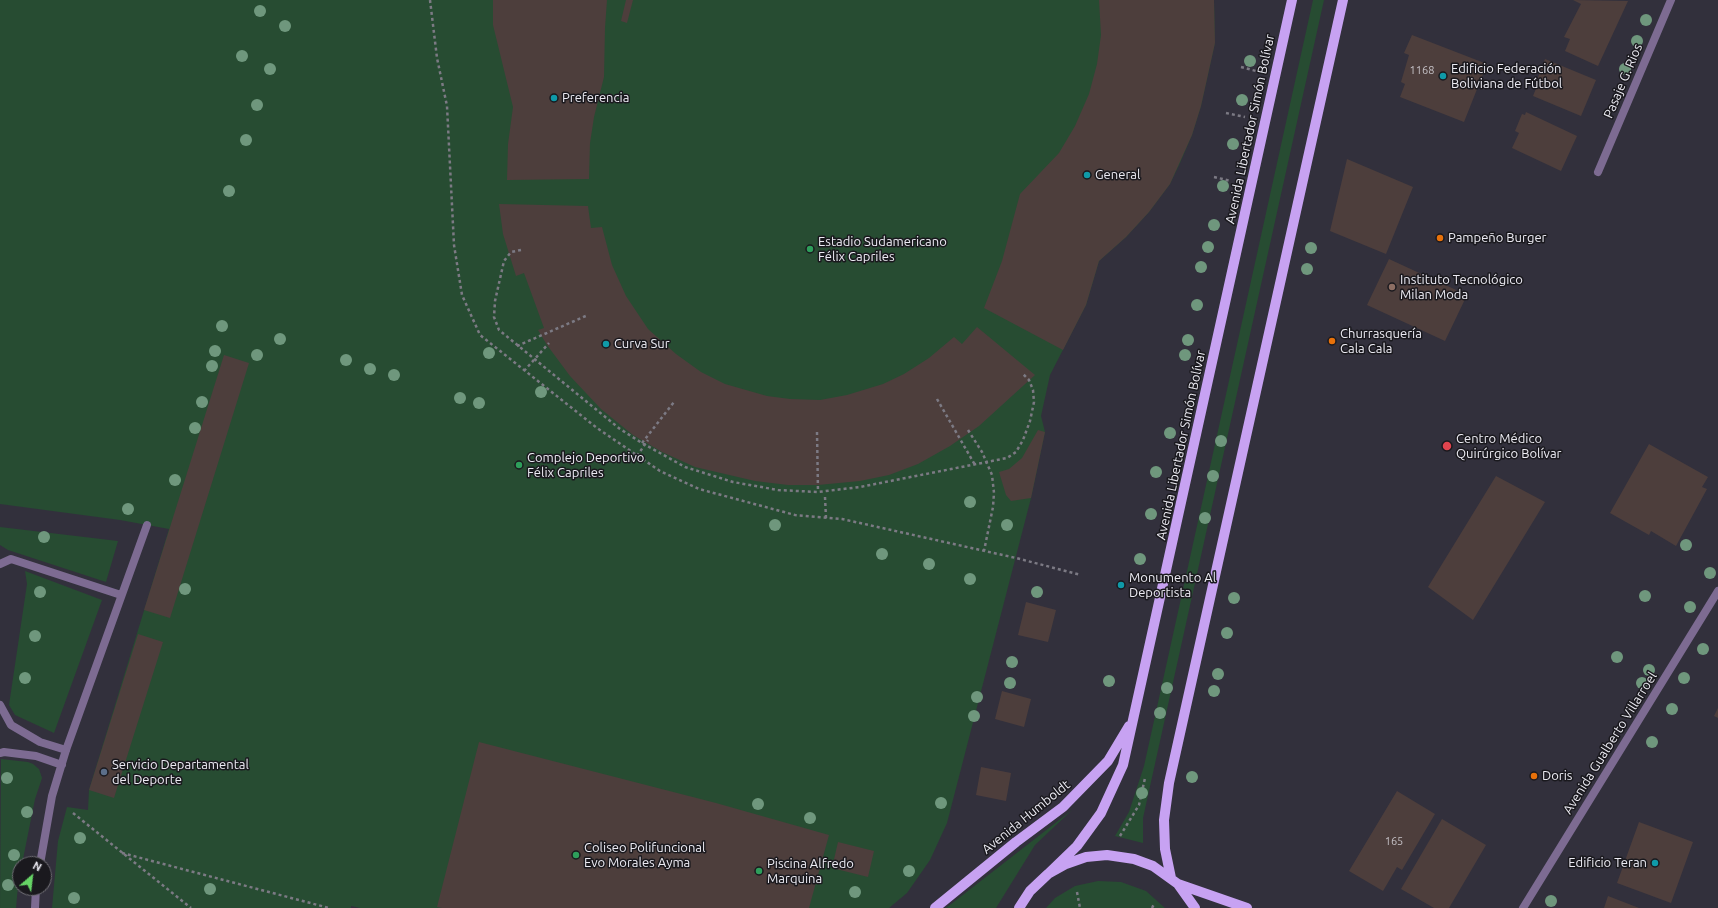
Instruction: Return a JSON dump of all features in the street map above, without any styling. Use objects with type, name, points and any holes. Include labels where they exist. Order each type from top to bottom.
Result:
[{"type":"main road","name":"Avenida Libertador Simón Bolívar","points":[[1048,874],[1076,846],[1101,813],[1123,765],[1135,717],[1292,0]]},
{"type":"main road","points":[[1194,908],[1175,881],[1165,849],[1164,820],[1169,783],[1343,0]]},
{"type":"main road","name":"Avenida Humboldt","points":[[935,908],[1016,842],[1063,808],[1108,761],[1135,717]]},
{"type":"main road","points":[[1019,908],[1030,891],[1048,874],[1066,864],[1086,857],[1107,855],[1134,859],[1153,866],[1175,881],[1247,908]]},
{"type":"street","name":"Pasaje G. Rios","points":[[1598,172],[1671,0]]},
{"type":"street","points":[[41,856],[52,796],[66,750],[147,525]]},
{"type":"street","points":[[0,564],[12,559],[121,595]]},
{"type":"street","name":"Avenida Gualberto Villarroel","points":[[1523,908],[1717,594]]},
{"type":"street","points":[[0,705],[11,725],[40,742],[66,750]]},
{"type":"street","points":[[0,753],[4,752],[36,756],[62,765]]},
{"type":"street","points":[[35,908],[36,896]]},
{"type":"path","points":[[430,0],[437,58],[447,106],[454,245],[462,295],[480,335],[597,428],[660,471],[699,489],[795,515],[842,519],[984,550],[1082,575]]},
{"type":"path","points":[[521,250],[511,252],[504,261],[495,301],[494,317],[498,330],[585,399],[620,429],[685,467],[733,482],[778,490],[818,492],[860,487],[1007,458],[1016,452],[1024,440],[1034,402],[1031,385],[1022,373]]},
{"type":"path","points":[[517,346],[588,315]]},
{"type":"path","points":[[524,371],[549,343]]},
{"type":"path","points":[[937,399],[974,465]]},
{"type":"path","points":[[642,443],[674,402]]},
{"type":"path","points":[[968,430],[982,452],[992,475],[993,507],[984,550]]},
{"type":"path","points":[[817,432],[818,492]]},
{"type":"path","points":[[637,456],[648,440]]},
{"type":"path","points":[[825,497],[826,518]]},
{"type":"path","points":[[1120,837],[1139,805],[1145,778]]},
{"type":"path","points":[[73,813],[191,908]]},
{"type":"path","points":[[122,853],[329,908]]},
{"type":"path","points":[[1078,892],[1080,908]]},
{"type":"path","points":[[1152,908],[1154,904]]},
{"type":"green space","name":"Complejo Deportivo Félix Capriles","points":[[0,0],[1214,0],[1215,43],[1201,106],[1192,135],[1180,163],[1170,184],[1149,212],[1126,237],[1099,261],[1086,305],[1050,375],[1041,416],[1045,432],[1031,498],[947,823],[930,860],[907,893],[889,908],[360,908],[351,906],[351,908],[52,908],[58,841],[67,807],[88,810],[89,790],[169,529],[120,520],[0,504]]},
{"type":"green space","points":[[1313,0],[1324,0],[1143,818],[1143,843],[1115,836],[1129,812],[1144,766]]},
{"type":"green space","points":[[0,527],[118,541],[106,582],[8,550],[0,545]]},
{"type":"green space","points":[[25,571],[102,600],[54,733],[15,715],[9,705],[27,584]]},
{"type":"green space","points":[[1,759],[28,762],[33,764],[39,769],[42,778],[35,799],[24,856],[12,856],[12,896],[17,896],[16,908],[0,908]]},
{"type":"green space","points":[[1072,810],[1035,845],[996,908],[946,908]]},
{"type":"green space","points":[[1098,881],[1121,882],[1146,891],[1165,908],[1046,908],[1055,898],[1075,886]]},
{"type":"building","name":"Preferencia","points":[[493,0],[607,0],[604,77],[594,117],[590,143],[589,179],[507,180],[508,144],[513,107],[493,25]]},
{"type":"building","points":[[626,0],[633,0],[627,23],[621,21]]},
{"type":"building","name":"General","points":[[1099,0],[1214,0],[1215,43],[1201,106],[1192,135],[1170,184],[1149,212],[1126,237],[1099,261],[1086,305],[1063,350],[984,308],[1002,261],[1020,194],[1059,153],[1075,126],[1089,94],[1097,64],[1101,35]]},
{"type":"building","points":[[1573,0],[1628,1],[1598,66],[1565,51],[1570,39],[1564,37],[1581,4]]},
{"type":"building","name":"Edificio Federación Boliviana de Fútbol","points":[[1412,35],[1487,64],[1464,122],[1400,97],[1405,84],[1401,82],[1409,55],[1404,53]]},
{"type":"building","points":[[1545,59],[1596,80],[1581,116],[1533,96]]},
{"type":"building","points":[[1526,112],[1577,136],[1561,171],[1512,148],[1519,133],[1515,131],[1522,114],[1525,115]]},
{"type":"building","points":[[1347,159],[1413,187],[1386,254],[1330,231]]},
{"type":"building","name":"Curva Sur","points":[[499,204],[588,206],[591,228],[602,227],[612,265],[626,296],[648,329],[676,354],[701,372],[725,384],[767,396],[790,399],[820,400],[847,395],[883,384],[904,374],[929,358],[954,337],[962,344],[977,327],[1035,375],[979,426],[950,446],[918,464],[889,475],[860,481],[818,485],[788,485],[755,481],[695,467],[662,452],[633,435],[601,409],[570,376],[538,330],[544,328],[524,273],[516,276],[503,234]]},
{"type":"building","name":"Instituto Tecnológico Milan Moda","points":[[1389,259],[1467,295],[1445,341],[1367,305]]},
{"type":"building","points":[[224,355],[249,363],[170,618],[144,610]]},
{"type":"building","points":[[1038,430],[1045,432],[1031,498],[1011,501],[1006,495],[999,472],[1009,469],[1022,458]]},
{"type":"building","points":[[1649,444],[1708,477],[1702,487],[1707,489],[1676,546],[1651,531],[1649,535],[1610,513]]},
{"type":"building","points":[[1496,476],[1545,502],[1473,620],[1428,587]]},
{"type":"building","points":[[1026,602],[1056,610],[1048,642],[1018,635]]},
{"type":"building","points":[[138,634],[163,642],[114,798],[89,790]]},
{"type":"building","points":[[1002,691],[1031,699],[1024,727],[995,719]]},
{"type":"building","points":[[1718,708],[1718,718],[1714,716]]},
{"type":"building","name":"Coliseo Polifuncional Evo Morales Ayma","points":[[479,742],[716,803],[829,835],[809,908],[437,907]]},
{"type":"building","points":[[981,767],[1011,773],[1006,801],[976,795]]},
{"type":"building","points":[[1397,791],[1435,814],[1402,870],[1397,867],[1383,891],[1349,871]]},
{"type":"building","points":[[1442,819],[1486,845],[1449,908],[1434,908],[1401,889]]},
{"type":"building","name":"Edificio Teran","points":[[1639,822],[1693,842],[1671,903],[1617,883]]},
{"type":"building","points":[[838,842],[874,851],[868,877],[832,868]]},
{"type":"building","points":[[1608,896],[1639,908],[1604,908]]},
{"type":"place","name":"Edificio Federación Boliviana de Fútbol","points":[[1443,76]]},
{"type":"place","name":"Preferencia","points":[[554,98]]},
{"type":"place","name":"General","points":[[1087,175]]},
{"type":"place","name":"Pampeño Burger","points":[[1440,238]]},
{"type":"place","name":"Estadio Sudamericano Félix Capriles","points":[[810,249]]},
{"type":"place","name":"Instituto Tecnológico Milan Moda","points":[[1392,287]]},
{"type":"place","name":"Churrasquería Cala Cala","points":[[1332,341]]},
{"type":"place","name":"Curva Sur","points":[[606,344]]},
{"type":"place","name":"Centro Médico Quirúrgico Bolívar","points":[[1447,446]]},
{"type":"place","name":"Complejo Deportivo Félix Capriles","points":[[519,465]]},
{"type":"place","name":"Monumento Al Deportista","points":[[1121,585]]},
{"type":"place","name":"Servicio Departamental del Deporte","points":[[104,772]]},
{"type":"place","name":"Doris","points":[[1534,776]]},
{"type":"place","name":"Coliseo Polifuncional Evo Morales Ayma","points":[[576,855]]},
{"type":"place","name":"Edificio Teran","points":[[1655,863]]},
{"type":"place","name":"Piscina Alfredo Marquina","points":[[759,871]]}]
